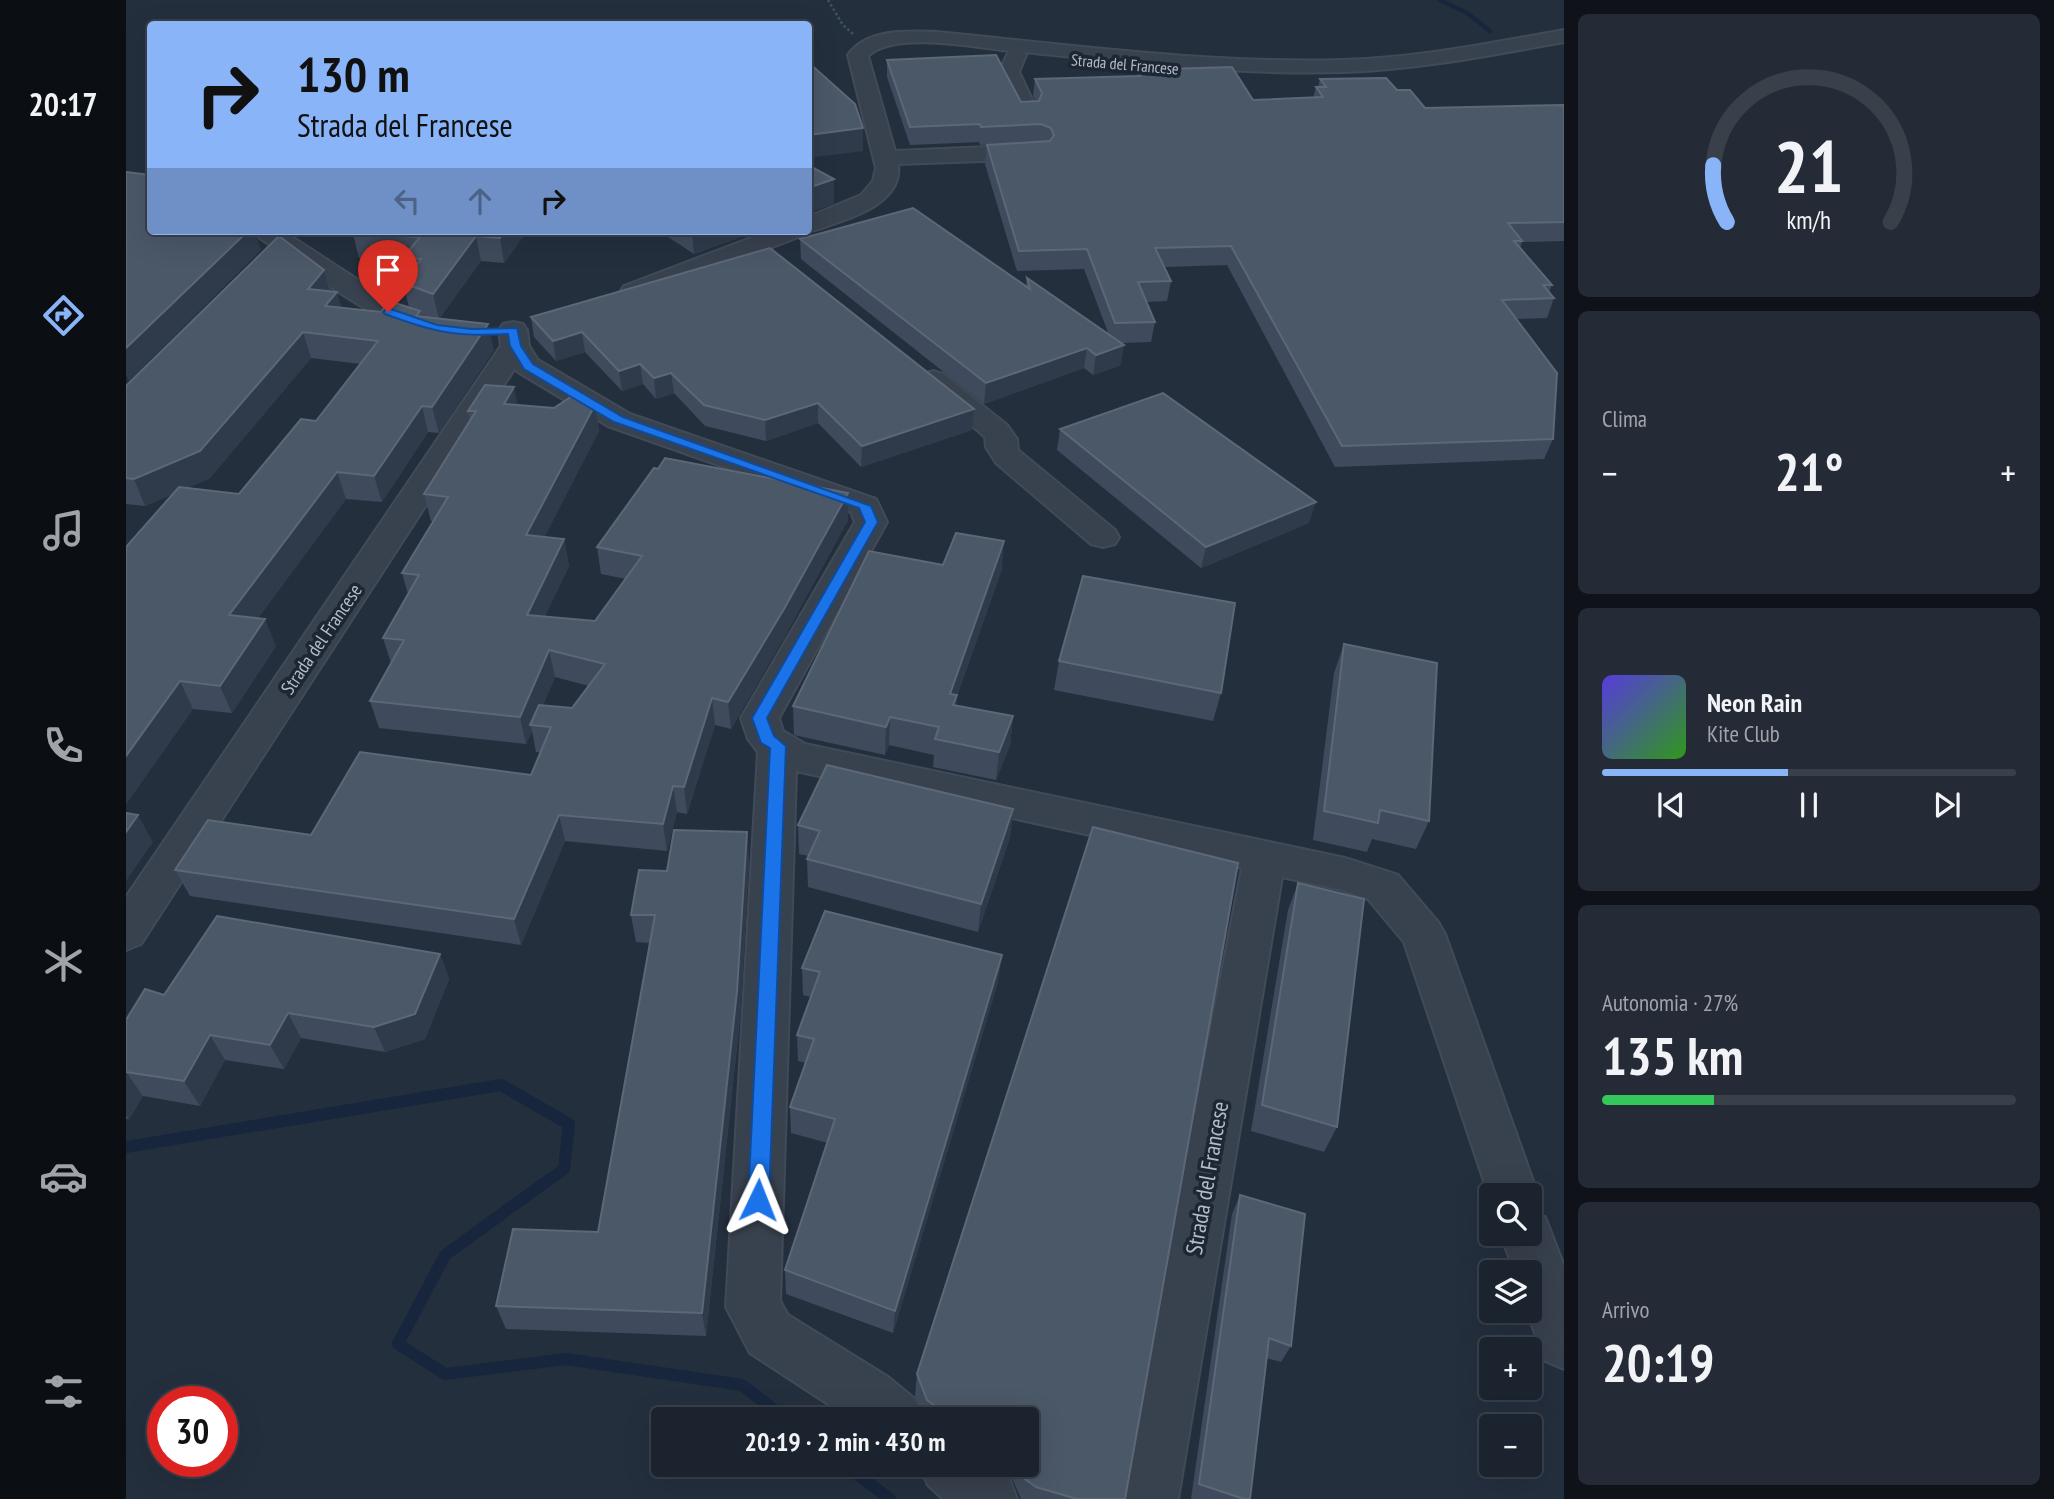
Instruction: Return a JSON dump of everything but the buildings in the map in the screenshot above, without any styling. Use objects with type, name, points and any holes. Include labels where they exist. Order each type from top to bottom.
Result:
[{"type":"street","name":"Strada del Francese","points":[[864,56],[908,47],[1024,52],[1352,76],[1564,36]]},
{"type":"street","name":"Strada del Francese","points":[[1393,68],[1506,58],[1564,48]]},
{"type":"street","points":[[1024,52],[1009,72],[1027,112]]},
{"type":"street","points":[[1506,58],[1564,54]]},
{"type":"street","points":[[812,223],[861,205],[878,193],[887,180],[886,158],[864,56]]},
{"type":"street","points":[[886,158],[1039,152]]},
{"type":"street","points":[[609,302],[771,251],[788,235]]},
{"type":"street","points":[[273,245],[388,312],[414,323],[454,331]]},
{"type":"street","name":"Strada del Francese","points":[[126,932],[516,333],[528,366],[619,420],[865,506],[871,522],[760,718],[767,739],[778,746]]},
{"type":"street","points":[[911,362],[996,431],[1002,439],[1000,447],[1007,456],[1104,537]]},
{"type":"street","points":[[880,1407],[769,1334],[753,1307],[778,746],[794,756],[1345,874],[1383,887],[1423,934],[1509,1183]]},
{"type":"street","name":"Strada del Francese","points":[[1149,1499],[1265,857]]},
{"type":"street","points":[[1531,1246],[1564,1342]]},
{"type":"street","points":[[962,1477],[988,1499]]},
{"type":"path","points":[[828,0],[864,56]]},
{"type":"waterway","points":[[1440,0],[1467,13],[1490,31]]},
{"type":"waterway","points":[[126,1147],[501,1085],[569,1124],[564,1169],[445,1255],[398,1344],[445,1374],[566,1359],[742,1385],[770,1407]]},
{"type":"waterway","points":[[861,1477],[890,1499]]},
{"type":"route","points":[[388,312],[436,328],[472,332],[513,330],[515,346],[528,366],[619,420],[865,506],[871,522],[760,718],[767,739],[778,746],[758,1200]]}]
